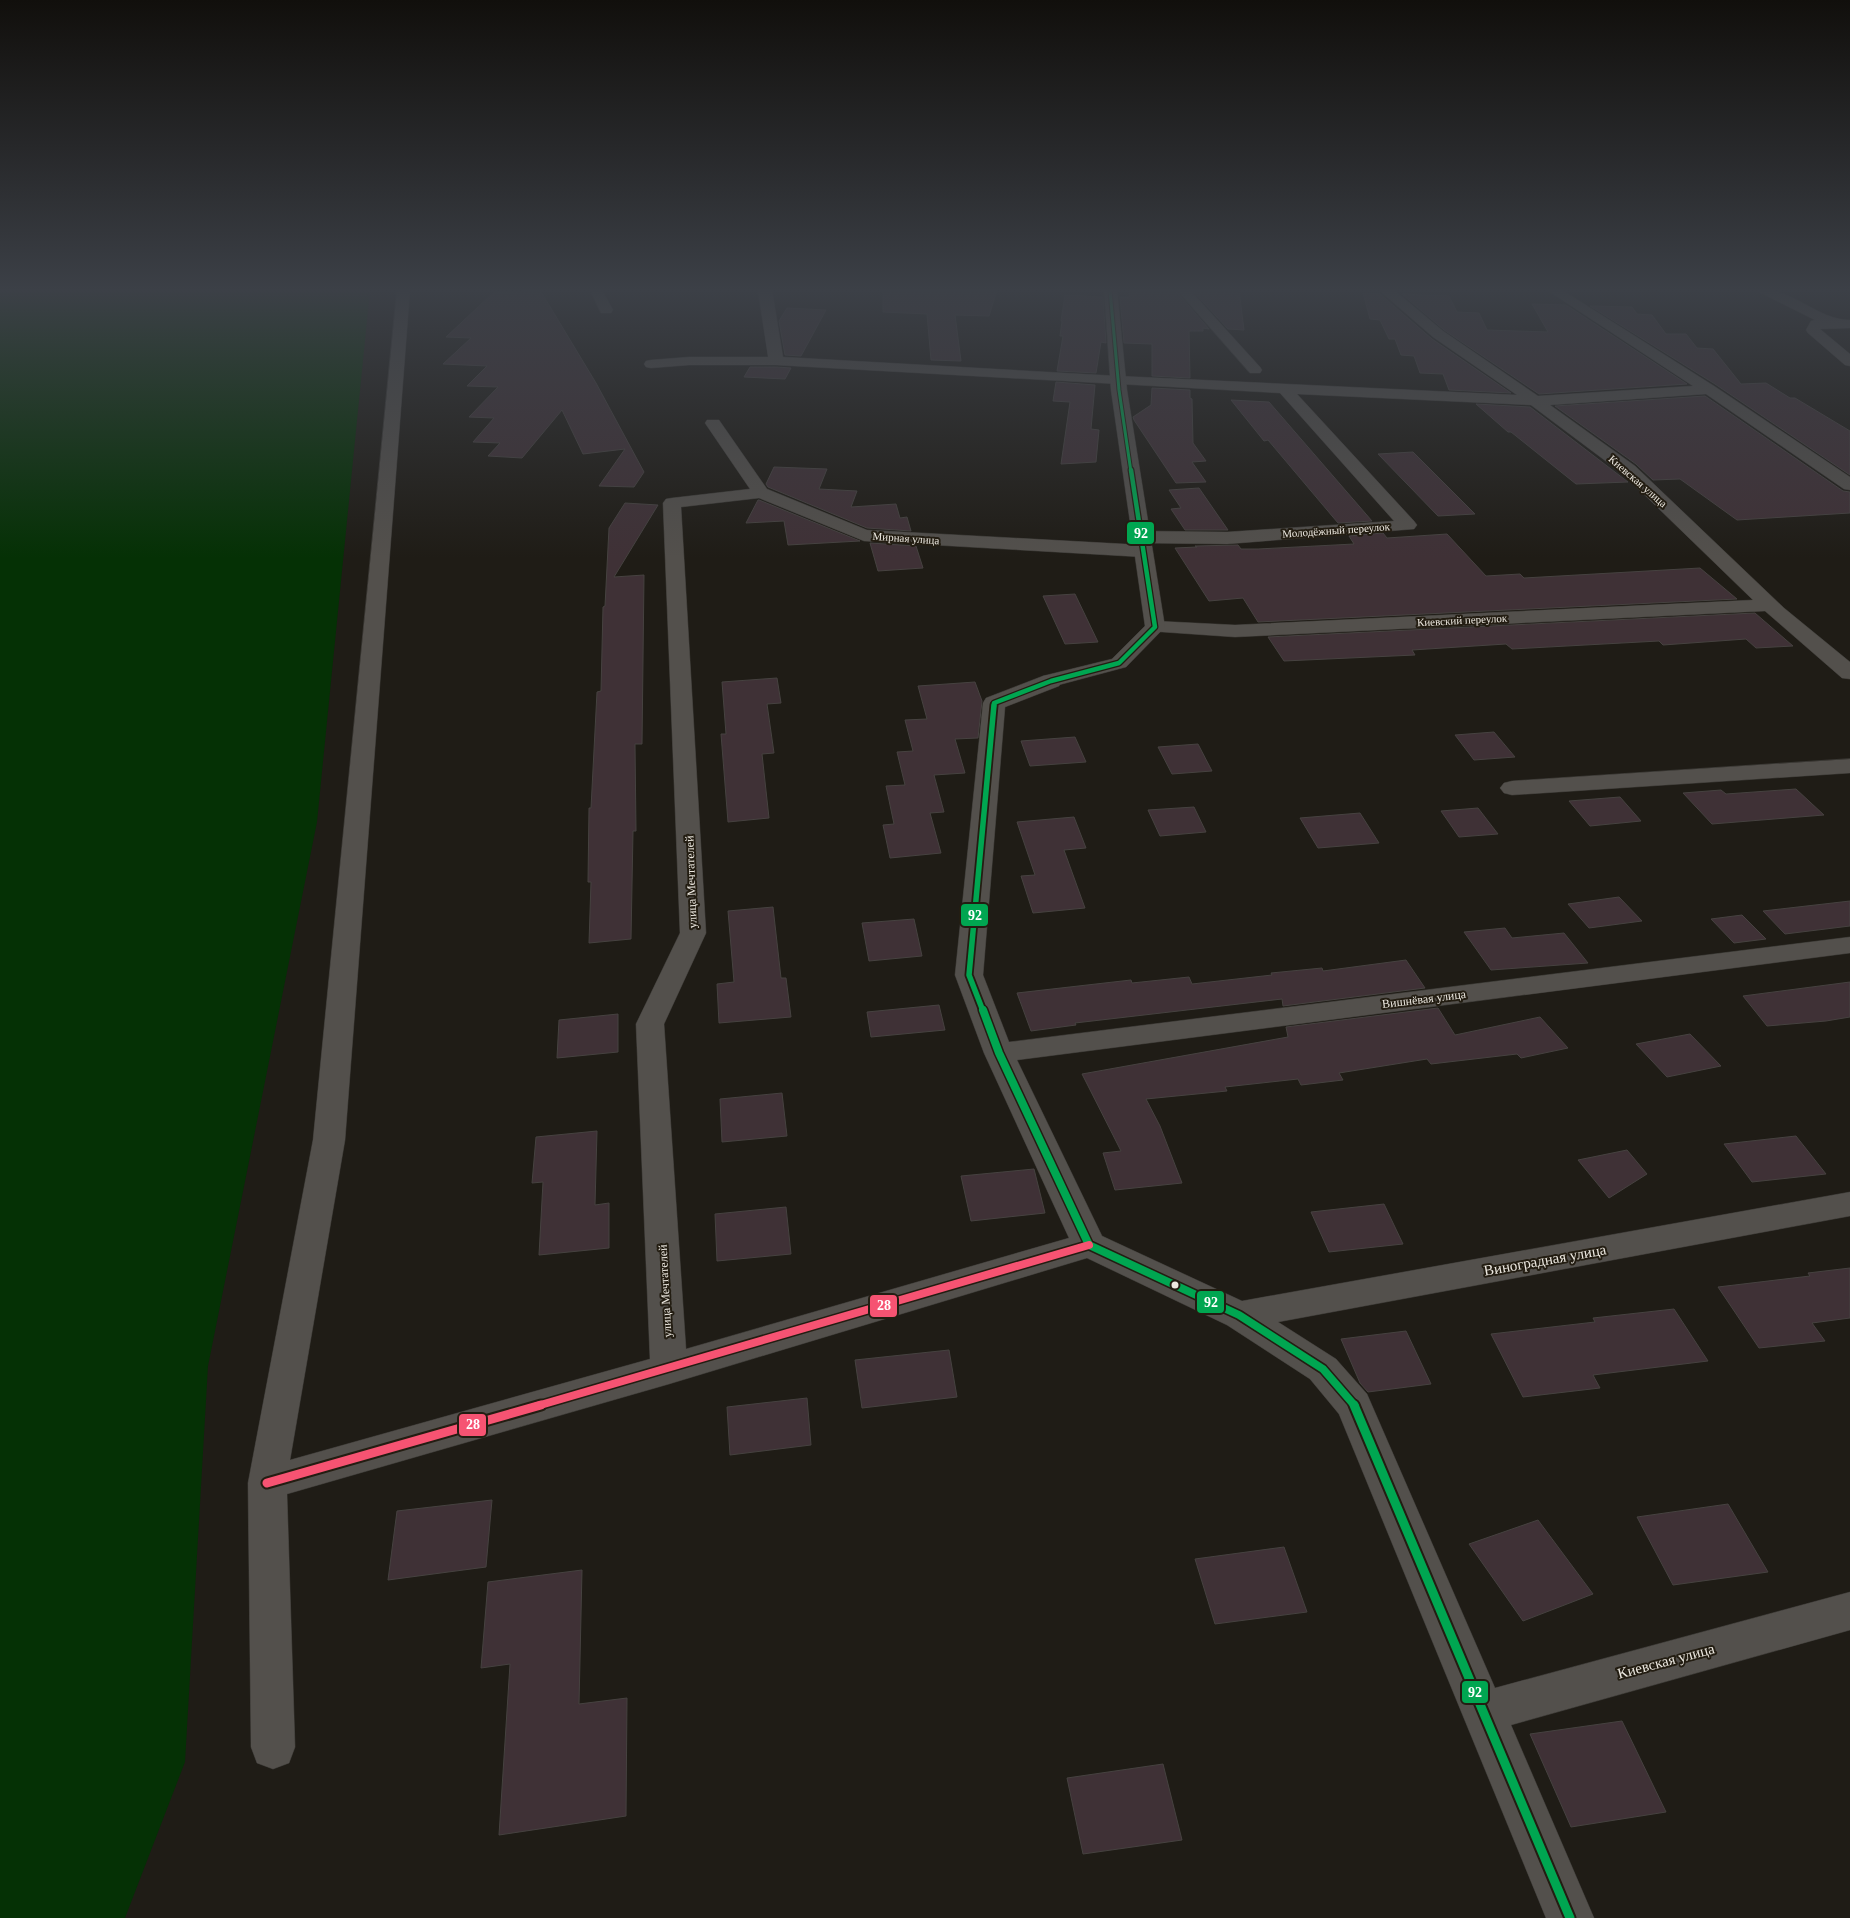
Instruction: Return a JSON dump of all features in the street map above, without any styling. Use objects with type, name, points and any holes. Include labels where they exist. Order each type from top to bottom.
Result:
[{"type":"street","points":[[273,1747],[267,1484],[329,1140],[395,380]]},
{"type":"street","points":[[1092,380],[1535,401],[1709,389]]},
{"type":"street","name":"Киевская улица","points":[[1504,380],[1629,470],[1770,604],[1850,673]]},
{"type":"street","points":[[1694,380],[1850,486]]},
{"type":"street","points":[[1118,381],[1155,626],[1119,663],[1051,681],[994,703],[969,975],[999,1053],[1089,1245],[1239,1316],[1323,1369],[1354,1405],[1570,1918]]},
{"type":"street","name":"Молодёжный переулок","points":[[1142,544],[1408,525],[1284,389]]},
{"type":"street","points":[[713,423],[761,493]]},
{"type":"street","name":"Мирная улица","points":[[761,493],[864,535],[1142,544]]},
{"type":"street","name":"улица Мечтателей","points":[[669,1370],[650,1024],[694,933],[672,503],[761,493]]},
{"type":"street","name":"Киевский переулок","points":[[1155,626],[1235,632],[1770,604]]},
{"type":"street","points":[[1512,788],[1850,766]]},
{"type":"street","name":"Вишнёвая улица","points":[[999,1053],[1850,945]]},
{"type":"street","name":"Виноградная улица","points":[[1239,1316],[1850,1204]]},
{"type":"street","points":[[267,1484],[669,1370],[1089,1245]]},
{"type":"street","name":"Киевская улица","points":[[1483,1712],[1850,1611]]},
{"type":"green space","points":[[0,380],[361,380],[317,822],[208,1366],[185,1762],[125,1918],[0,1918]]},
{"type":"building","points":[[473,380],[594,380],[644,472],[634,487],[599,486],[625,449],[583,454],[562,410],[522,458],[488,456],[500,443],[473,442],[494,418],[469,417],[498,387],[467,386]]},
{"type":"building","points":[[1445,380],[1491,380],[1511,393],[1449,390]]},
{"type":"building","points":[[1517,380],[1680,380],[1687,384],[1539,394]]},
{"type":"building","points":[[1708,380],[1737,380],[1741,384],[1766,383],[1850,431],[1850,475]]},
{"type":"building","points":[[1056,382],[1095,385],[1091,429],[1099,430],[1096,462],[1061,464],[1070,402],[1053,401]]},
{"type":"building","points":[[1152,388],[1190,390],[1193,443],[1206,461],[1192,462],[1206,482],[1176,483],[1134,420],[1133,417],[1151,405]]},
{"type":"building","points":[[1705,396],[1843,491],[1850,492],[1850,513],[1737,520],[1680,479],[1653,480],[1636,464],[1555,406]]},
{"type":"building","points":[[1231,400],[1269,402],[1372,521],[1338,523],[1268,440],[1264,441]]},
{"type":"building","points":[[1476,404],[1530,407],[1628,482],[1576,484],[1511,432],[1508,432]]},
{"type":"building","points":[[1413,452],[1475,514],[1438,516],[1378,454]]},
{"type":"building","points":[[774,467],[827,469],[819,489],[857,491],[851,507],[896,504],[900,518],[907,517],[911,531],[867,528],[768,487],[766,484]]},
{"type":"building","points":[[1199,488],[1228,530],[1185,530],[1171,509],[1181,508],[1169,490]]},
{"type":"building","points":[[758,500],[860,541],[788,545],[784,521],[746,523]]},
{"type":"building","points":[[625,503],[658,505],[614,577],[644,575],[642,744],[635,744],[636,831],[633,831],[631,939],[589,943],[591,882],[588,882],[589,808],[591,808],[597,692],[601,691],[603,607],[605,606],[609,528]]},
{"type":"building","points":[[1383,533],[1387,538],[1447,534],[1486,576],[1520,574],[1524,578],[1700,568],[1737,599],[1258,622],[1243,598],[1209,601],[1175,548],[1238,545],[1241,549],[1258,549],[1354,544],[1349,536]]},
{"type":"building","points":[[870,543],[916,546],[923,568],[878,571]]},
{"type":"building","points":[[1075,594],[1098,642],[1065,644],[1043,596]]},
{"type":"building","points":[[1755,613],[1793,646],[1756,648],[1746,639],[1663,645],[1659,641],[1512,649],[1506,644],[1412,650],[1415,655],[1284,661],[1268,637]]},
{"type":"building","points":[[777,678],[781,703],[767,704],[774,753],[762,754],[769,818],[728,822],[721,734],[726,734],[722,682]]},
{"type":"building","points":[[975,682],[982,701],[978,738],[955,739],[965,773],[934,775],[944,812],[930,813],[941,853],[890,858],[883,825],[894,824],[886,786],[905,785],[897,752],[913,751],[905,720],[927,719],[918,686]]},
{"type":"building","points":[[1494,732],[1515,757],[1474,760],[1455,735]]},
{"type":"building","points":[[1075,737],[1086,762],[1030,766],[1021,741]]},
{"type":"building","points":[[1198,744],[1212,771],[1172,774],[1158,747]]},
{"type":"building","points":[[1796,789],[1824,815],[1712,824],[1683,793],[1721,790],[1726,794]]},
{"type":"building","points":[[1620,797],[1641,821],[1590,826],[1569,801]]},
{"type":"building","points":[[1194,807],[1206,832],[1160,836],[1148,810]]},
{"type":"building","points":[[1478,808],[1498,834],[1459,837],[1441,811]]},
{"type":"building","points":[[1360,813],[1379,843],[1318,848],[1300,818]]},
{"type":"building","points":[[1074,817],[1086,848],[1064,850],[1085,908],[1033,913],[1021,876],[1035,875],[1017,822]]},
{"type":"building","points":[[1619,897],[1642,921],[1589,928],[1568,904]]},
{"type":"building","points":[[1850,901],[1850,926],[1785,934],[1763,911]]},
{"type":"building","points":[[773,907],[781,978],[786,978],[791,1017],[719,1023],[717,984],[734,982],[728,911]]},
{"type":"building","points":[[1742,915],[1766,939],[1734,943],[1711,919]]},
{"type":"building","points":[[914,919],[922,956],[869,961],[862,923]]},
{"type":"building","points":[[1505,928],[1512,938],[1564,933],[1588,963],[1491,970],[1464,932]]},
{"type":"building","points":[[1406,960],[1425,988],[1283,1006],[1282,999],[1075,1023],[1076,1025],[1031,1031],[1017,993],[1131,980],[1132,983],[1189,977],[1192,984],[1272,975],[1271,973],[1322,968],[1323,971]]},
{"type":"building","points":[[1850,982],[1850,1017],[1826,1021],[1767,1026],[1743,996]]},
{"type":"building","points":[[939,1005],[945,1030],[871,1037],[867,1012]]},
{"type":"building","points":[[1438,1008],[1455,1035],[1540,1017],[1568,1048],[1521,1058],[1517,1054],[1431,1064],[1427,1059],[1339,1073],[1343,1080],[1301,1085],[1298,1079],[1225,1087],[1227,1091],[1146,1099],[1160,1126],[1182,1183],[1115,1190],[1103,1153],[1121,1151],[1082,1074],[1288,1037],[1286,1027]]},
{"type":"building","points":[[618,1014],[618,1052],[557,1058],[559,1020]]},
{"type":"building","points":[[1690,1034],[1721,1066],[1667,1077],[1636,1044]]},
{"type":"building","points":[[782,1093],[787,1136],[722,1142],[720,1099]]},
{"type":"building","points":[[597,1131],[595,1205],[609,1203],[609,1248],[539,1255],[543,1182],[532,1183],[536,1137]]},
{"type":"building","points":[[1796,1136],[1826,1174],[1752,1182],[1724,1144]]},
{"type":"building","points":[[1627,1150],[1647,1174],[1609,1198],[1578,1160]]},
{"type":"building","points":[[1034,1169],[1045,1213],[971,1221],[961,1176]]},
{"type":"building","points":[[1384,1204],[1403,1244],[1329,1252],[1311,1212]]},
{"type":"building","points":[[786,1207],[791,1254],[717,1261],[715,1214]]},
{"type":"building","points":[[1850,1268],[1850,1318],[1812,1323],[1825,1341],[1759,1348],[1718,1287],[1810,1276],[1808,1273]]},
{"type":"building","points":[[1674,1309],[1708,1361],[1593,1375],[1600,1388],[1523,1397],[1491,1334],[1595,1322],[1593,1318]]},
{"type":"building","points":[[1406,1331],[1431,1384],[1368,1392],[1360,1383],[1341,1339]]},
{"type":"building","points":[[949,1350],[957,1397],[862,1408],[855,1360]]},
{"type":"building","points":[[807,1398],[811,1445],[730,1455],[727,1407]]},
{"type":"building","points":[[492,1500],[486,1567],[388,1580],[397,1511]]},
{"type":"building","points":[[1728,1504],[1768,1572],[1673,1585],[1637,1517]]},
{"type":"building","points":[[1538,1520],[1593,1594],[1523,1621],[1469,1544]]},
{"type":"building","points":[[1284,1547],[1307,1612],[1215,1624],[1195,1559]]},
{"type":"building","points":[[582,1570],[579,1704],[627,1698],[626,1816],[499,1835],[510,1664],[481,1668],[488,1582]]},
{"type":"building","points":[[1622,1721],[1666,1812],[1571,1827],[1530,1734]]},
{"type":"building","points":[[1163,1764],[1182,1840],[1083,1854],[1067,1778]]},
{"type":"transit line","name":"92","points":[[1118,380],[1155,627],[1119,663],[1051,681],[994,703],[969,975],[999,1053],[1089,1245],[1239,1315],[1323,1369],[1354,1405],[1570,1918]]},
{"type":"transit line","name":"28","points":[[267,1483],[669,1369],[1089,1245]]}]
